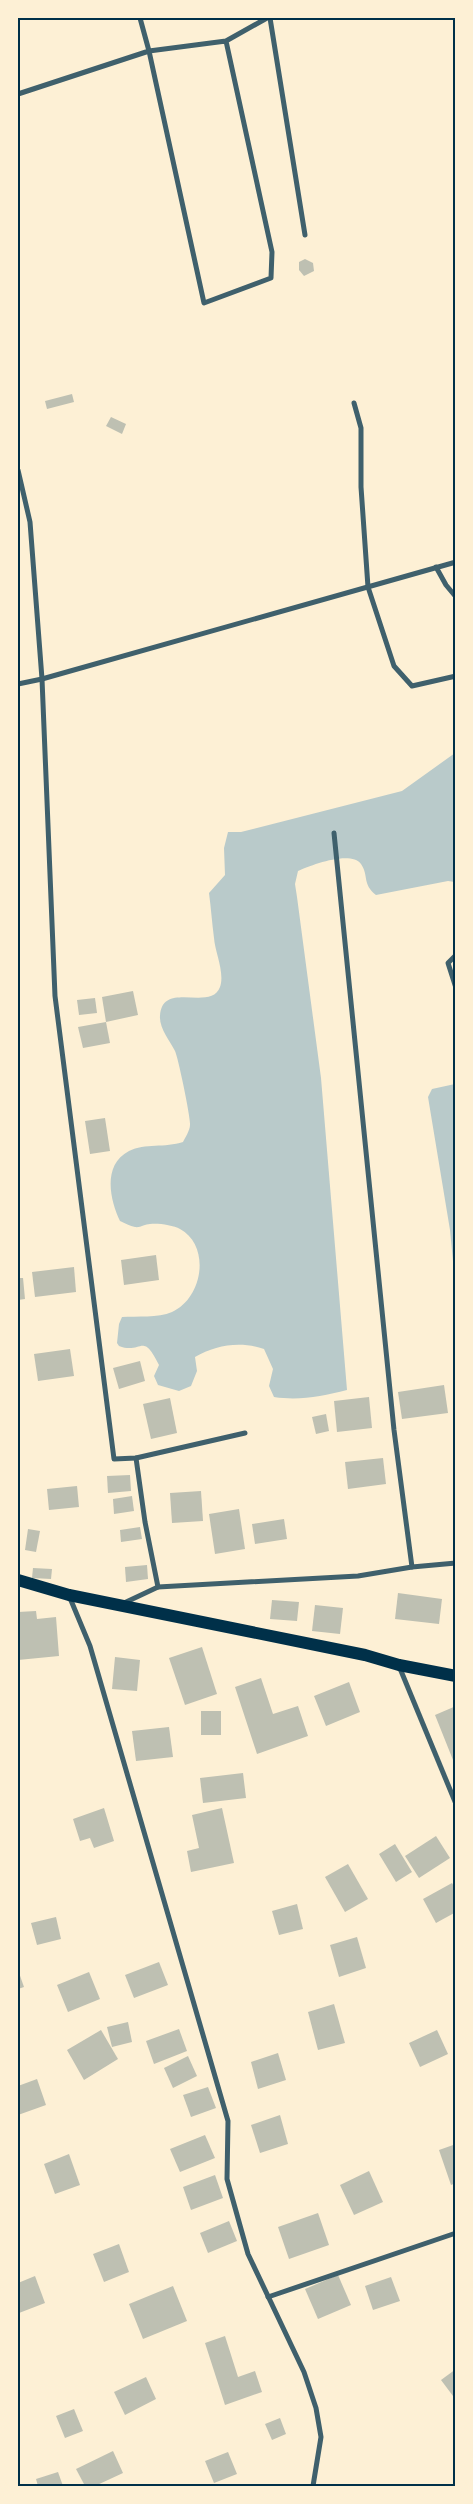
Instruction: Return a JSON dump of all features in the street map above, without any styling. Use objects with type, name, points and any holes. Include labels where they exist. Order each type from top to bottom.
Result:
[{"type":"main road","points":[[18,1580],[69,1595],[122,1604],[456,1676]]},
{"type":"street","points":[[140,18],[204,303],[271,278],[272,252],[226,41]]},
{"type":"street","points":[[18,94],[149,52],[226,41],[266,18]]},
{"type":"street","points":[[270,18],[305,235]]},
{"type":"street","points":[[354,403],[361,428],[361,487],[368,587],[394,666],[412,686],[456,676]]},
{"type":"street","points":[[18,470],[30,522],[42,680],[55,996],[114,1459],[136,1458],[245,1433]]},
{"type":"street","points":[[18,684],[42,680],[456,562]]},
{"type":"street","points":[[436,567],[456,597]]},
{"type":"street","points":[[334,833],[394,1430],[412,1567]]},
{"type":"street","points":[[456,955],[448,963],[456,988]]},
{"type":"street","points":[[136,1458],[146,1530],[158,1587]]},
{"type":"street","points":[[122,1604],[158,1587],[358,1576],[412,1567],[456,1563]]},
{"type":"street","points":[[69,1595],[90,1646],[185,1966],[228,2121],[227,2179],[248,2254],[304,2372],[316,2408],[321,2437],[313,2486]]},
{"type":"street","points":[[399,1665],[456,1804]]},
{"type":"street","points":[[268,2298],[456,2233]]},
{"type":"shaded area","points":[[455,753],[455,882],[448,881],[376,895],[367,884],[365,872],[361,864],[349,858],[340,858],[312,865],[298,871],[295,884],[321,1078],[347,1390],[302,1398],[274,1397],[269,1386],[273,1369],[264,1349],[246,1345],[228,1345],[195,1357],[197,1371],[191,1386],[179,1391],[158,1385],[154,1376],[159,1365],[153,1355],[145,1346],[127,1348],[119,1346],[117,1343],[119,1324],[122,1317],[160,1315],[172,1312],[183,1305],[191,1296],[196,1284],[199,1272],[199,1259],[196,1247],[190,1237],[180,1229],[170,1225],[157,1224],[135,1227],[120,1221],[111,1193],[112,1174],[120,1157],[129,1151],[142,1147],[183,1142],[189,1129],[188,1112],[177,1056],[163,1030],[160,1016],[163,1005],[169,1000],[207,997],[215,994],[220,987],[221,975],[209,893],[225,875],[224,848],[228,832],[241,832],[402,791]]},
{"type":"shaded area","points":[[456,1084],[455,1282],[450,1230],[428,1097],[432,1089]]},
{"type":"building","points":[[305,259],[313,263],[314,271],[304,276],[299,270],[299,262]]},
{"type":"building","points":[[72,394],[74,402],[47,409],[45,401]]},
{"type":"building","points":[[111,417],[126,424],[122,434],[106,426]]},
{"type":"building","points":[[133,991],[138,1015],[106,1022],[102,997]]},
{"type":"building","points":[[95,998],[97,1013],[79,1015],[77,1000]]},
{"type":"building","points":[[106,1022],[110,1043],[83,1048],[78,1027]]},
{"type":"building","points":[[105,1118],[110,1151],[90,1154],[85,1121]]},
{"type":"building","points":[[156,1255],[159,1280],[124,1285],[121,1260]]},
{"type":"building","points":[[74,1267],[76,1292],[35,1297],[32,1272]]},
{"type":"building","points":[[18,1278],[23,1278],[25,1299],[18,1300]]},
{"type":"building","points":[[70,1349],[74,1376],[38,1381],[34,1354]]},
{"type":"building","points":[[140,1361],[145,1381],[119,1389],[113,1368]]},
{"type":"building","points":[[444,1385],[448,1413],[402,1419],[398,1392]]},
{"type":"building","points":[[369,1397],[372,1428],[337,1432],[334,1401]]},
{"type":"building","points":[[170,1398],[177,1433],[151,1439],[143,1404]]},
{"type":"building","points":[[326,1414],[329,1431],[316,1434],[312,1417]]},
{"type":"building","points":[[383,1458],[386,1484],[348,1489],[345,1462]]},
{"type":"building","points":[[130,1475],[131,1491],[108,1493],[107,1476]]},
{"type":"building","points":[[77,1486],[79,1507],[49,1510],[47,1489]]},
{"type":"building","points":[[201,1491],[203,1521],[172,1523],[170,1493]]},
{"type":"building","points":[[132,1496],[134,1511],[114,1514],[113,1499]]},
{"type":"building","points":[[239,1509],[245,1549],[215,1554],[209,1514]]},
{"type":"building","points":[[284,1519],[287,1539],[255,1544],[252,1524]]},
{"type":"building","points":[[140,1527],[142,1539],[121,1542],[120,1530]]},
{"type":"building","points":[[28,1529],[40,1531],[36,1552],[25,1550]]},
{"type":"building","points":[[147,1565],[148,1579],[126,1582],[125,1567]]},
{"type":"building","points":[[33,1568],[52,1569],[51,1579],[32,1578]]},
{"type":"building","points":[[398,1593],[442,1599],[439,1624],[395,1619]]},
{"type":"building","points":[[272,1600],[299,1602],[297,1621],[270,1619]]},
{"type":"building","points":[[315,1605],[343,1608],[340,1634],[312,1631]]},
{"type":"building","points":[[36,1611],[37,1619],[56,1617],[59,1656],[18,1660],[18,1612]]},
{"type":"building","points":[[202,1647],[217,1694],[185,1705],[169,1658]]},
{"type":"building","points":[[115,1657],[140,1660],[137,1691],[112,1689]]},
{"type":"building","points":[[261,1678],[273,1714],[298,1706],[308,1736],[257,1754],[235,1687]]},
{"type":"building","points":[[349,1682],[360,1712],[326,1726],[314,1696]]},
{"type":"building","points":[[456,1706],[456,1765],[455,1765],[435,1715]]},
{"type":"building","points":[[201,1711],[221,1711],[221,1735],[201,1735]]},
{"type":"building","points":[[169,1727],[173,1757],[136,1761],[132,1731]]},
{"type":"building","points":[[243,1773],[246,1798],[203,1803],[200,1778]]},
{"type":"building","points":[[104,1808],[114,1841],[94,1848],[90,1838],[80,1841],[73,1819]]},
{"type":"building","points":[[222,1808],[234,1863],[191,1872],[187,1851],[199,1848],[192,1815]]},
{"type":"building","points":[[436,1836],[450,1858],[419,1878],[405,1856]]},
{"type":"building","points":[[395,1844],[412,1872],[396,1882],[379,1854]]},
{"type":"building","points":[[348,1864],[368,1899],[345,1912],[325,1877]]},
{"type":"building","points":[[452,1883],[456,1890],[456,1912],[436,1923],[423,1899]]},
{"type":"building","points":[[297,1904],[303,1929],[279,1935],[272,1911]]},
{"type":"building","points":[[56,1917],[61,1939],[37,1945],[31,1923]]},
{"type":"building","points":[[357,1937],[366,1968],[339,1977],[330,1945]]},
{"type":"building","points":[[159,1962],[168,1985],[134,1998],[125,1975]]},
{"type":"building","points":[[18,1970],[24,1987],[18,1989]]},
{"type":"building","points":[[89,1972],[100,1999],[68,2012],[57,1985]]},
{"type":"building","points":[[334,2004],[345,2043],[318,2050],[308,2012]]},
{"type":"building","points":[[128,2022],[132,2042],[112,2047],[107,2027]]},
{"type":"building","points":[[179,2029],[187,2051],[154,2064],[146,2041]]},
{"type":"building","points":[[101,2030],[118,2059],[84,2080],[67,2050]]},
{"type":"building","points":[[437,2030],[448,2054],[420,2067],[409,2043]]},
{"type":"building","points":[[278,2053],[286,2080],[258,2089],[251,2062]]},
{"type":"building","points":[[188,2056],[197,2076],[173,2088],[164,2068]]},
{"type":"building","points":[[37,2079],[46,2105],[18,2115],[18,2086]]},
{"type":"building","points":[[208,2087],[216,2108],[191,2117],[183,2095]]},
{"type":"building","points":[[280,2115],[288,2144],[260,2153],[251,2125]]},
{"type":"building","points":[[205,2135],[215,2158],[180,2172],[170,2149]]},
{"type":"building","points":[[456,2144],[456,2183],[451,2185],[439,2150]]},
{"type":"building","points":[[69,2154],[80,2185],[55,2194],[44,2164]]},
{"type":"building","points":[[369,2171],[383,2202],[354,2215],[340,2185]]},
{"type":"building","points":[[215,2175],[223,2198],[191,2210],[183,2187]]},
{"type":"building","points":[[318,2213],[329,2245],[289,2259],[278,2227]]},
{"type":"building","points":[[229,2221],[237,2241],[208,2253],[200,2233]]},
{"type":"building","points":[[119,2244],[129,2272],[104,2282],[93,2254]]},
{"type":"building","points":[[338,2275],[351,2305],[318,2319],[305,2289]]},
{"type":"building","points":[[35,2276],[45,2303],[19,2313],[18,2283]]},
{"type":"building","points":[[391,2277],[400,2301],[373,2310],[365,2286]]},
{"type":"building","points":[[173,2286],[187,2321],[143,2339],[129,2304]]},
{"type":"building","points":[[225,2336],[238,2377],[255,2371],[262,2392],[225,2405],[205,2343]]},
{"type":"building","points":[[456,2369],[456,2394],[453,2396],[441,2380]]},
{"type":"building","points":[[146,2377],[156,2399],[125,2415],[114,2392]]},
{"type":"building","points":[[74,2409],[83,2431],[65,2438],[56,2416]]},
{"type":"building","points":[[280,2418],[286,2434],[272,2440],[265,2424]]},
{"type":"building","points":[[113,2451],[123,2473],[95,2486],[85,2486],[76,2469]]},
{"type":"building","points":[[228,2452],[237,2474],[214,2483],[205,2461]]},
{"type":"building","points":[[58,2472],[63,2486],[38,2486],[36,2479]]}]
